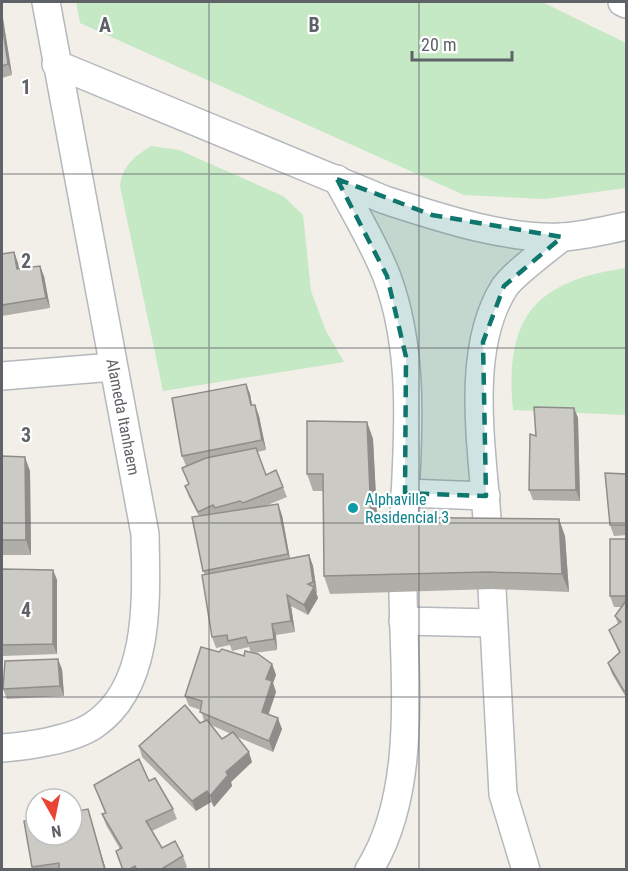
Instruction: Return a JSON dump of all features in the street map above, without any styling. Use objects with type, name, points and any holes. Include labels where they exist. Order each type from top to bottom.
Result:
[{"type":"street","name":"Alameda Itanhaem","points":[[2,748],[41,744],[93,726],[116,706],[137,660],[146,609],[145,534],[46,2]]},
{"type":"street","points":[[622,2],[627,4]]},
{"type":"street","points":[[56,64],[385,200],[432,215],[525,234],[562,237],[627,226]]},
{"type":"street","points":[[337,179],[387,276],[400,322],[406,357],[403,535]]},
{"type":"street","points":[[488,536],[481,424],[483,342],[504,286],[562,237]]},
{"type":"street","points":[[2,376],[113,367]]},
{"type":"street","points":[[405,493],[486,495]]},
{"type":"street","points":[[492,589],[503,794],[526,870]]},
{"type":"street","points":[[369,870],[376,858],[398,795],[405,724],[403,591]]},
{"type":"street","points":[[403,621],[494,623]]},
{"type":"highlighted area","points":[[337,179],[432,215],[562,237],[504,286],[483,342],[486,496],[405,493],[406,357],[387,276]]},
{"type":"green space","points":[[76,2],[542,2],[626,43],[626,188],[545,199],[464,195],[80,23]]},
{"type":"green space","points":[[151,146],[179,150],[283,196],[303,215],[311,291],[326,331],[344,362],[163,391],[120,186],[126,167]]},
{"type":"green space","points":[[626,268],[626,415],[513,410],[514,350],[521,328],[532,309],[548,294],[569,283],[595,274]]},
{"type":"building","points":[[2,24],[8,64],[2,66]]},
{"type":"building","points":[[14,252],[17,269],[40,266],[46,298],[2,305],[2,254]]},
{"type":"building","points":[[246,384],[251,405],[255,405],[262,440],[182,456],[172,398]]},
{"type":"building","points":[[534,407],[574,408],[576,490],[529,490],[530,434],[536,436]]},
{"type":"building","name":"Alphaville Residencial 3","points":[[307,421],[367,422],[371,517],[559,519],[562,574],[486,572],[324,576],[323,474],[307,474]]},
{"type":"building","points":[[256,448],[266,475],[276,470],[283,487],[243,503],[240,501],[215,508],[213,505],[198,512],[185,486],[189,484],[182,468],[206,458]]},
{"type":"building","points":[[2,456],[25,457],[26,540],[2,540]]},
{"type":"building","points":[[605,473],[627,474],[627,525],[610,525]]},
{"type":"building","points":[[278,504],[288,554],[203,571],[192,517]]},
{"type":"building","points":[[610,539],[627,539],[627,596],[610,596]]},
{"type":"building","points":[[309,555],[313,582],[308,584],[314,587],[304,605],[287,595],[291,621],[272,624],[274,639],[248,643],[246,637],[228,641],[227,635],[212,637],[202,575]]},
{"type":"building","points":[[2,569],[53,570],[53,644],[2,645]]},
{"type":"building","points":[[625,602],[627,603],[627,690],[624,691],[608,663],[620,652],[609,630],[621,622],[615,616]]},
{"type":"building","points":[[201,647],[219,652],[222,649],[244,656],[245,651],[258,654],[272,664],[266,679],[272,681],[262,712],[278,718],[269,741],[200,712],[202,701],[185,696]]},
{"type":"building","points":[[58,659],[60,686],[3,689],[5,661]]},
{"type":"building","points":[[185,705],[200,723],[207,720],[222,739],[233,732],[249,752],[226,772],[228,775],[210,796],[207,791],[192,801],[139,746]]},
{"type":"building","points":[[139,759],[149,781],[155,778],[173,809],[146,821],[162,848],[175,841],[183,856],[160,870],[137,870],[135,866],[123,870],[116,851],[122,848],[102,814],[106,813],[94,785]]},
{"type":"building","points":[[88,809],[105,870],[59,870],[59,863],[32,867],[29,847],[84,847],[84,810]]},
{"type":"place","name":"Alphaville Residencial 3","points":[[353,508]]}]
